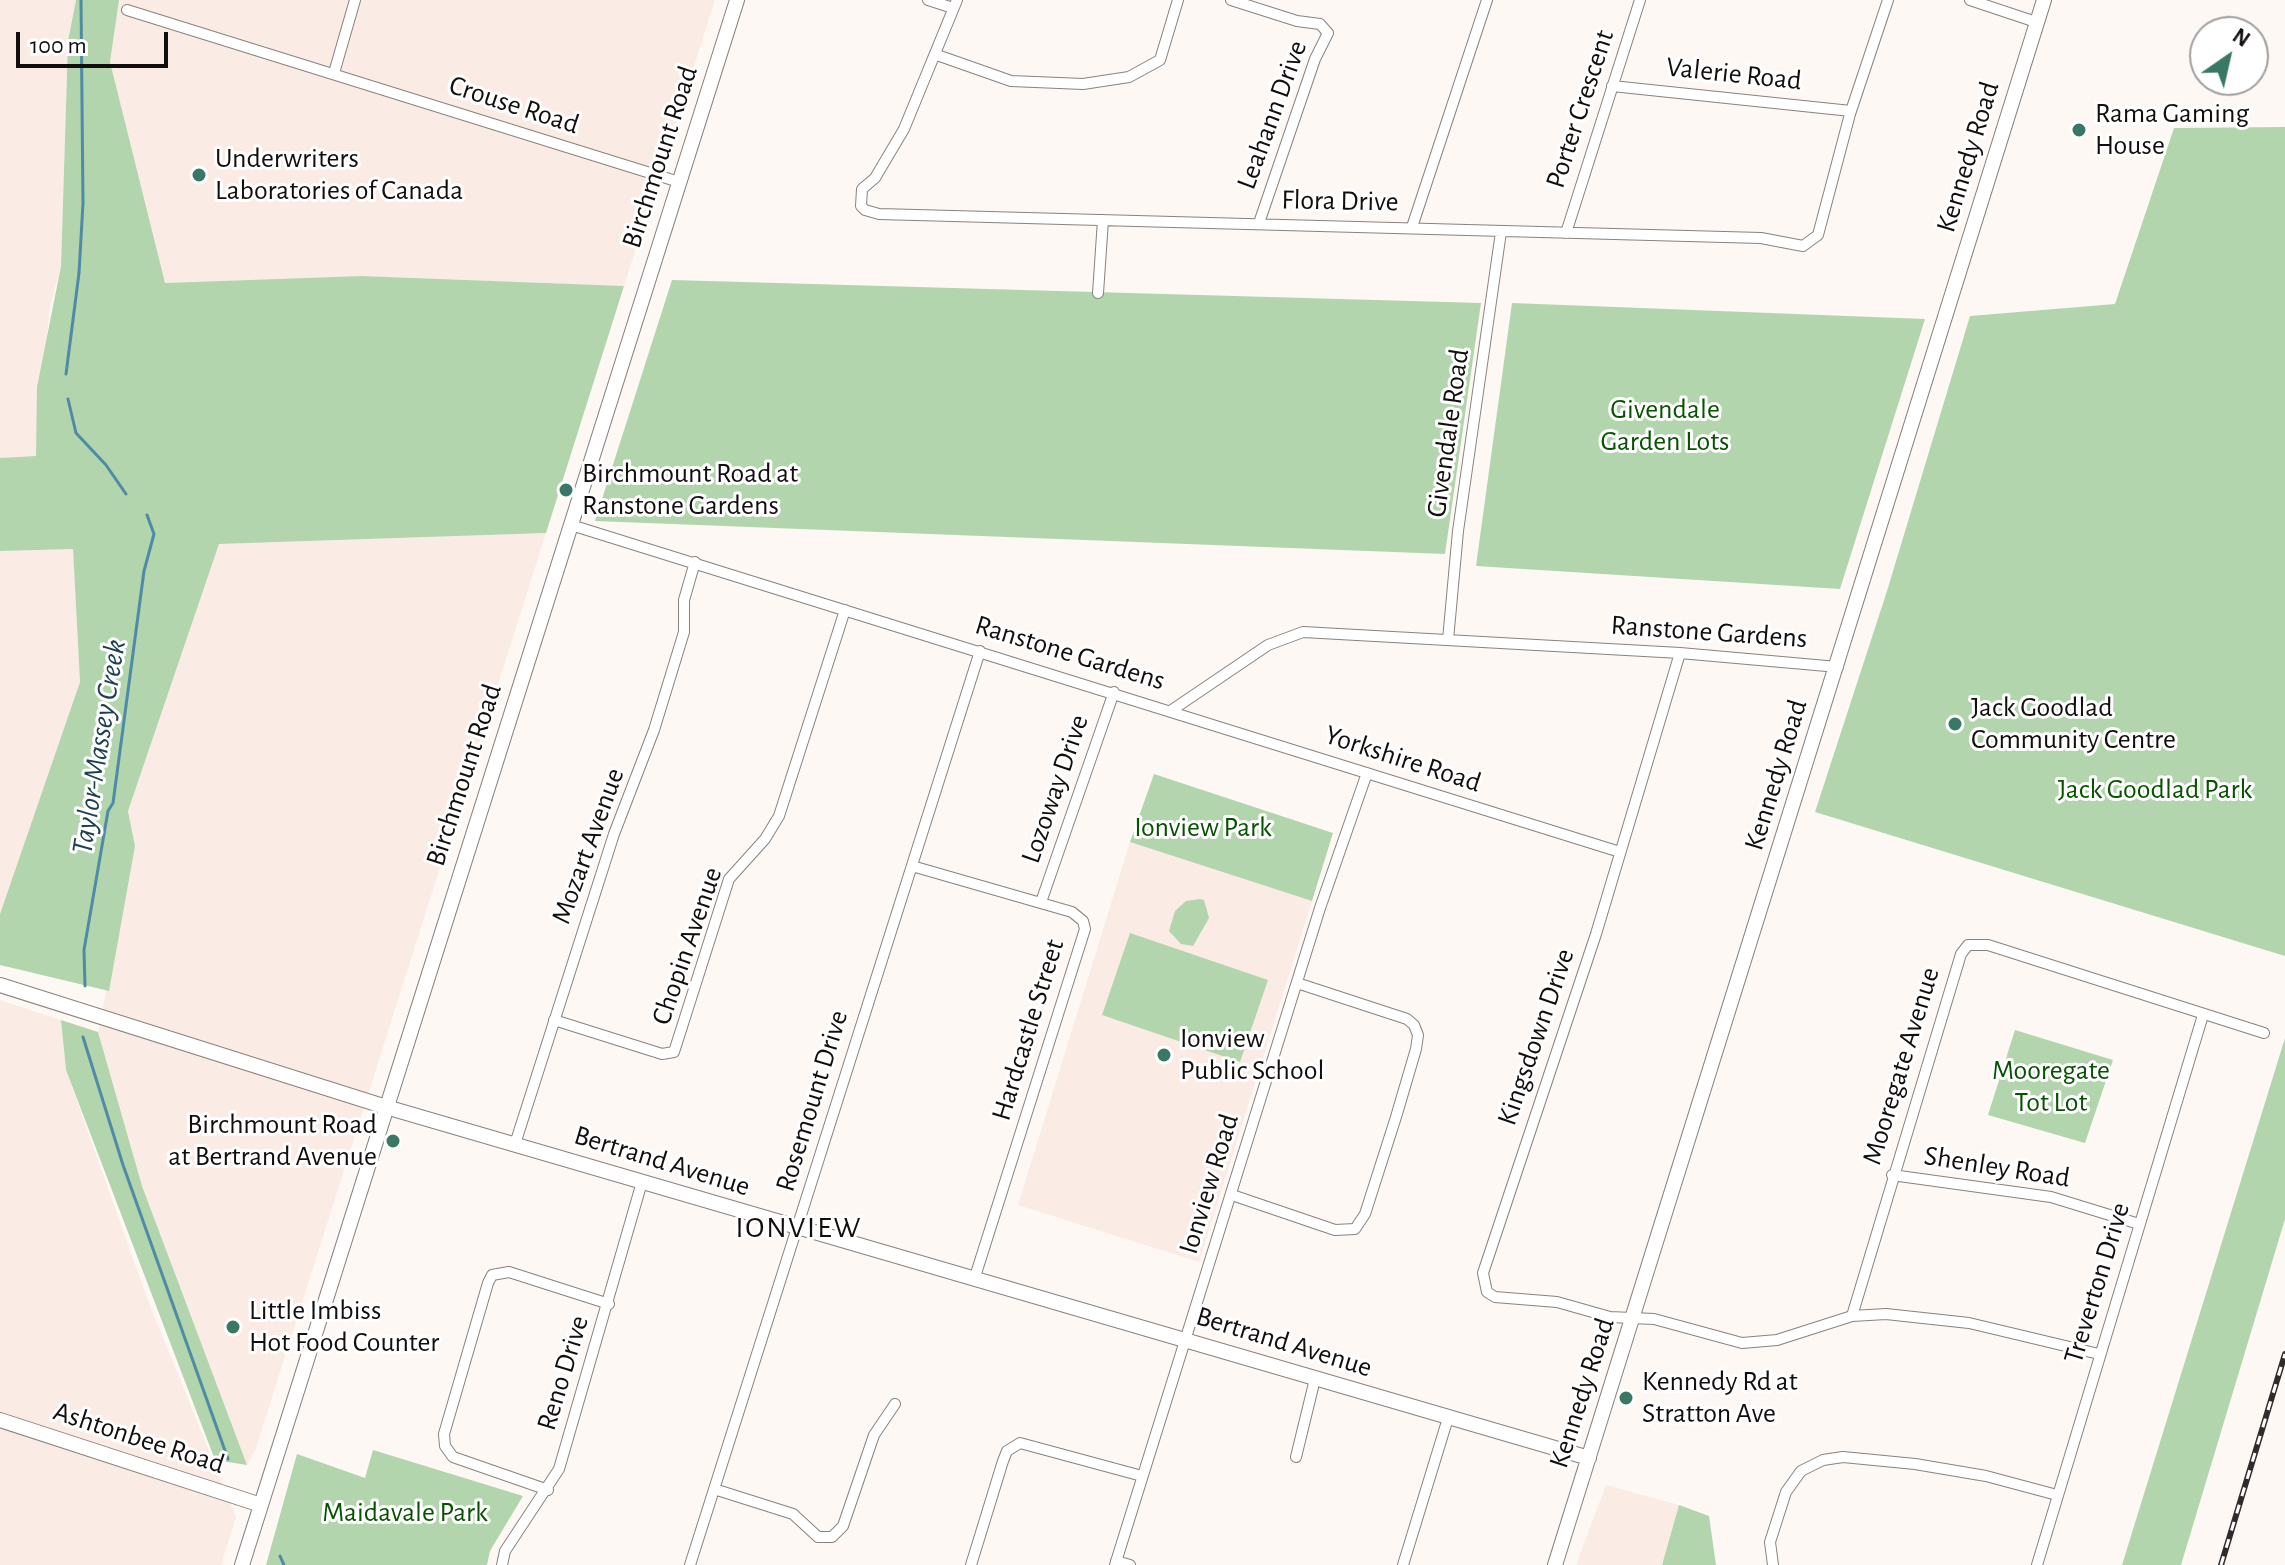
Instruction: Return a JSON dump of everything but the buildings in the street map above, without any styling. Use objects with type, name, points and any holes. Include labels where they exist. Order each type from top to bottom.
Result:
[{"type":"main road","name":"Birchmount Road","points":[[242,1565],[737,0]]},
{"type":"main road","name":"Kennedy Road","points":[[1555,1565],[2044,0]]},
{"type":"main road","name":"Bertrand Avenue","points":[[0,985],[386,1107],[1589,1458]]},
{"type":"main road","name":"Ashtonbee Road","points":[[0,1420],[261,1505]]},
{"type":"street","points":[[334,73],[355,0]]},
{"type":"street","name":"Flora Drive","points":[[928,0],[955,4],[937,55],[904,129],[875,178],[862,189],[861,206],[879,214],[1761,238],[1807,244],[1820,230],[1824,205],[1851,111],[1888,0]]},
{"type":"street","points":[[937,55],[1011,81],[1083,84],[1129,77],[1160,60],[1178,0]]},
{"type":"street","name":"Leahann Drive","points":[[1231,0],[1297,21],[1320,24],[1328,33],[1315,59],[1259,223]]},
{"type":"street","points":[[1412,227],[1487,0]]},
{"type":"street","name":"Porter Crescent","points":[[1566,233],[1640,0]]},
{"type":"street","points":[[1970,0],[2036,22]]},
{"type":"street","name":"Crouse Road","points":[[127,10],[679,182]]},
{"type":"street","name":"Valerie Road","points":[[1612,86],[1851,111]]},
{"type":"street","points":[[1098,293],[1103,220]]},
{"type":"street","name":"Givendale Road","points":[[1448,640],[1458,531],[1501,232]]},
{"type":"street","name":"Ranstone Gardens","points":[[571,525],[1172,710],[1287,636],[1328,631],[1680,653],[1838,667]]},
{"type":"street","name":"Mozart Avenue","points":[[515,1144],[614,834],[639,774],[684,632],[684,600],[695,562]]},
{"type":"street","name":"Chopin Avenue","points":[[554,1020],[662,1054],[674,1052],[729,879],[742,860],[765,839],[779,816],[845,610]]},
{"type":"street","name":"Rosemount Drive","points":[[690,1565],[980,651]]},
{"type":"street","name":"Kingsdown Drive","points":[[1633,1317],[1610,1317],[1532,1298],[1495,1297],[1483,1282],[1536,1110],[1592,947],[1680,653]]},
{"type":"street","name":"Lozoway Drive","points":[[1041,902],[1114,692]]},
{"type":"street","name":"Yorkshire Road","points":[[1172,710],[1620,852]]},
{"type":"street","name":"Ionview Road","points":[[1115,1563],[1297,983],[1367,773]]},
{"type":"street","name":"Hardcastle Street","points":[[912,866],[1041,902],[1079,916],[1085,929],[974,1280]]},
{"type":"street","name":"Mooregate Avenue","points":[[1852,1316],[1961,954],[1968,945],[1988,945],[2264,1033]]},
{"type":"street","points":[[1232,1195],[1335,1230],[1355,1229],[1365,1214],[1396,1117],[1416,1049],[1418,1035],[1414,1025],[1407,1019],[1297,983]]},
{"type":"street","name":"Treverton Drive","points":[[2037,1565],[2203,1015]]},
{"type":"street","name":"Shenley Road","points":[[1892,1175],[2051,1197],[2139,1224]]},
{"type":"street","name":"Reno Drive","points":[[502,1565],[505,1551],[559,1469],[642,1182]]},
{"type":"street","points":[[548,1490],[453,1457],[445,1446],[444,1434],[488,1283],[492,1275],[509,1272],[609,1304]]},
{"type":"street","points":[[1633,1317],[1654,1319],[1724,1340],[1758,1343],[1852,1316],[1886,1314],[1969,1323],[2099,1354]]},
{"type":"street","points":[[1296,1457],[1315,1379]]},
{"type":"street","points":[[714,1489],[793,1514],[818,1537],[832,1537],[843,1526],[874,1435],[895,1404]]},
{"type":"street","points":[[1403,1565],[1448,1418]]},
{"type":"street","points":[[971,1565],[1007,1451],[1020,1443],[1142,1476]]},
{"type":"street","points":[[1773,1565],[1770,1542],[1786,1492],[1801,1471],[1823,1460],[1843,1457],[1915,1464],[1986,1476],[2057,1495]]},
{"type":"street","points":[[1115,1563],[1130,1565]]},
{"type":"shaded area","points":[[0,0],[76,0],[68,41],[61,266],[50,306],[36,456],[0,458]]},
{"type":"shaded area","points":[[119,0],[715,0],[624,286],[361,276],[164,283],[110,62]]},
{"type":"shaded area","points":[[546,533],[255,1451],[247,1465],[142,1186],[98,1032],[135,846],[128,811],[219,544]]},
{"type":"shaded area","points":[[73,549],[80,682],[0,914],[0,551]]},
{"type":"shaded area","name":"Ionview Public School","points":[[1130,842],[1312,901],[1199,1262],[1018,1205]]},
{"type":"shaded area","points":[[0,1000],[61,1020],[66,1070],[147,1298],[236,1517],[221,1565],[0,1565]]},
{"type":"shaded area","points":[[1606,1485],[1679,1505],[1662,1565],[1576,1565]]},
{"type":"green space","points":[[76,0],[119,0],[110,62],[165,283],[361,276],[624,286],[546,533],[219,544],[128,811],[135,846],[109,991],[0,965],[0,914],[80,682],[73,549],[0,551],[0,458],[36,456],[37,387],[61,266],[68,41]]},
{"type":"green space","name":"Jack Goodlad Park","points":[[2285,127],[2285,956],[1815,812],[1887,591],[1970,316],[2115,304],[2174,128]]},
{"type":"green space","points":[[672,280],[1481,303],[1445,554],[595,521]]},
{"type":"green space","name":"Givendale Garden Lots","points":[[1512,303],[1925,319],[1840,589],[1476,566]]},
{"type":"green space","name":"Ionview Park","points":[[1154,774],[1333,833],[1312,901],[1130,842]]},
{"type":"green space","points":[[1204,900],[1209,918],[1193,946],[1181,944],[1169,931],[1175,911],[1186,901]]},
{"type":"green space","points":[[1130,933],[1268,980],[1240,1062],[1102,1015]]},
{"type":"green space","points":[[61,1020],[98,1032],[142,1186],[247,1465],[215,1460],[66,1070]]},
{"type":"green space","name":"Mooregate Tot Lot","points":[[2015,1030],[2113,1060],[2085,1143],[1988,1115]]},
{"type":"green space","points":[[2285,1038],[2285,1219],[2181,1565],[2122,1565]]},
{"type":"green space","name":"Maidavale Park","points":[[373,1450],[523,1496],[490,1551],[487,1565],[266,1565],[297,1454],[365,1478]]},
{"type":"green space","points":[[1679,1505],[1709,1516],[1716,1565],[1662,1565]]},
{"type":"waterway","name":"Taylor-Massey Creek","points":[[66,374],[79,273],[83,203],[81,0]]},
{"type":"waterway","name":"Taylor-Massey Creek","points":[[68,399],[76,433],[106,465],[126,494]]},
{"type":"waterway","name":"Taylor-Massey Creek","points":[[85,986],[84,950],[108,811],[113,803],[144,571],[154,534],[147,515]]},
{"type":"waterway","name":"Taylor-Massey Creek","points":[[83,1037],[123,1165],[228,1459]]},
{"type":"waterway","name":"Taylor-Massey Creek","points":[[280,1556],[284,1565]]},
{"type":"railway","points":[[2221,1565],[2285,1354]]},
{"type":"place","name":"Rama Gaming House","points":[[2079,130]]},
{"type":"place","name":"Underwriters Laboratories of Canada","points":[[199,175]]},
{"type":"place","name":"Birchmount Road at Ranstone Gardens","points":[[566,490]]},
{"type":"place","name":"Jack Goodlad Community Centre","points":[[1955,724]]},
{"type":"place","name":"Ionview Public School","points":[[1164,1055]]},
{"type":"place","name":"Birchmount Road at Bertrand Avenue","points":[[393,1141]]},
{"type":"place","name":"Little Imbiss Hot Food Counter","points":[[233,1327]]},
{"type":"place","name":"Kennedy Rd at Stratton Ave","points":[[1626,1398]]},
{"type":"district","name":"IONVIEW","points":[[799,1228]]}]
